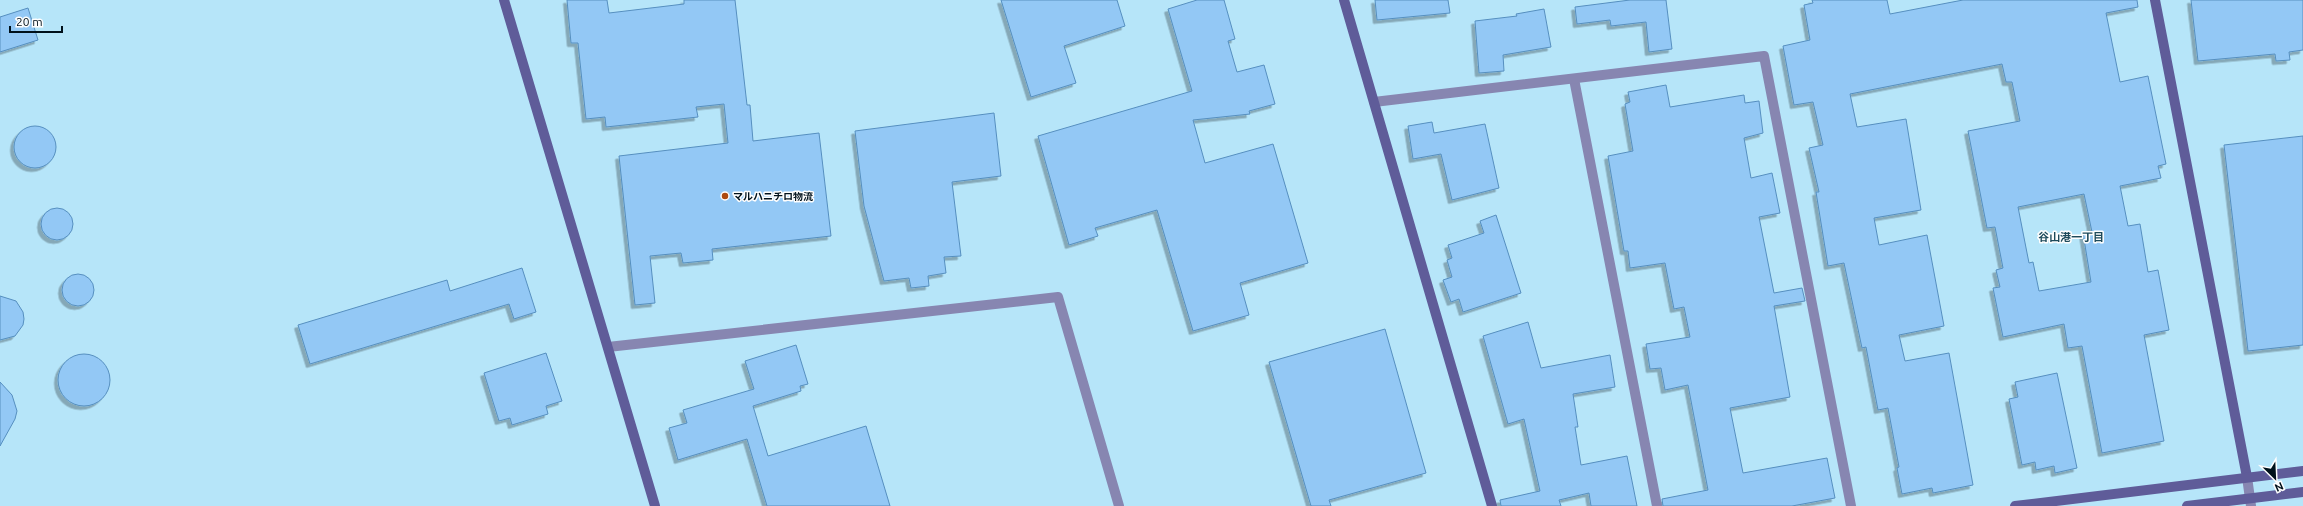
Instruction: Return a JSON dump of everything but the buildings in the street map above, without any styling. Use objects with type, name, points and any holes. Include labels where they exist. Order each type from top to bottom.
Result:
[{"type":"street","points":[[504,0],[655,506]]},
{"type":"street","points":[[1344,0],[1492,506]]},
{"type":"street","points":[[2155,0],[2251,502]]},
{"type":"street","points":[[1374,102],[1764,56],[1851,506]]},
{"type":"street","points":[[1574,79],[1657,506]]},
{"type":"street","points":[[608,347],[1058,297],[1119,506]]},
{"type":"street","points":[[2014,506],[2303,471]]},
{"type":"street","points":[[2187,506],[2251,502],[2303,492]]},
{"type":"place","name":"マルハニチロ物流","points":[[725,196]]},
{"type":"district","name":"谷山港一丁目","points":[[2071,237]]}]
